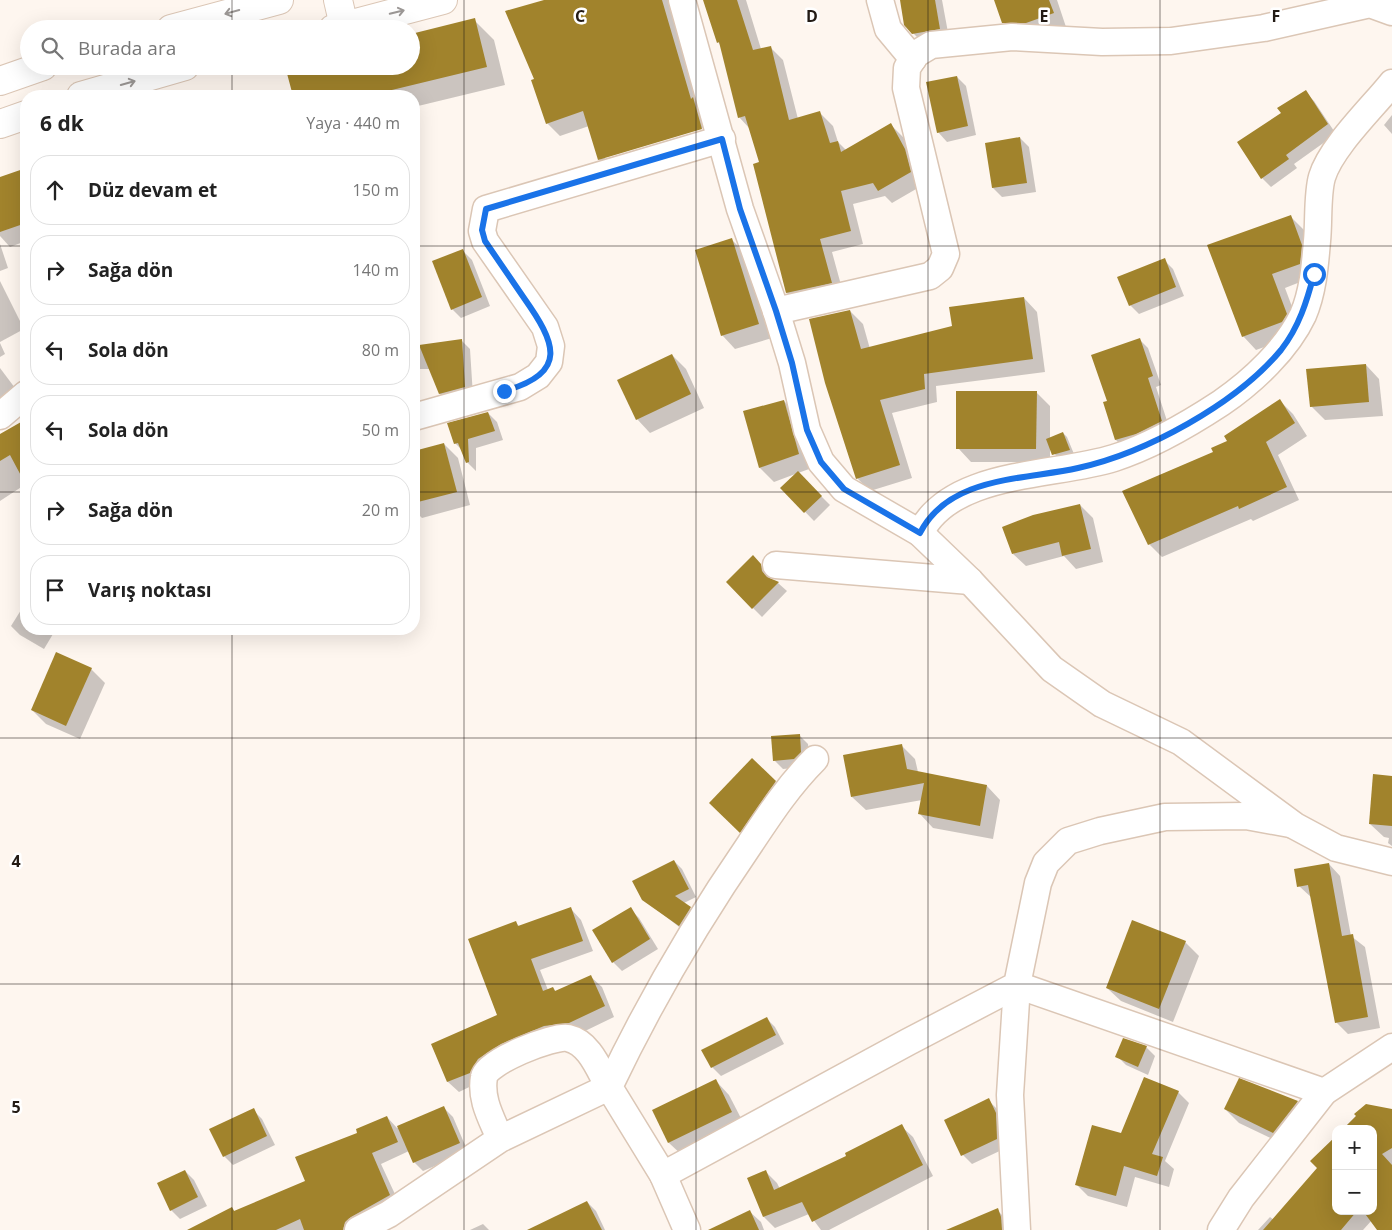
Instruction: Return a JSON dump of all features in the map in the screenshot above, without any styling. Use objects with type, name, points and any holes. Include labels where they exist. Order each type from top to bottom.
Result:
[{"type":"highway","points":[[205,20],[280,0]]},
{"type":"highway","points":[[338,18],[443,0]]},
{"type":"highway","points":[[0,82],[20,75]]},
{"type":"highway","points":[[103,90],[154,75]]},
{"type":"highway","points":[[0,124],[20,116]]},
{"type":"street","points":[[682,0],[740,209],[792,363],[807,430],[821,462],[844,489],[920,533],[970,581],[1052,669],[1102,704],[1181,742],[1296,826],[1336,848],[1392,862]]},
{"type":"street","points":[[880,0],[888,29],[913,59]]},
{"type":"street","points":[[776,311],[930,276],[940,268],[946,254],[906,88],[907,68],[916,54],[931,45],[1012,38],[1102,42],[1171,41],[1264,28],[1370,4],[1392,12]]},
{"type":"street","points":[[920,533],[928,518],[943,504],[966,491],[996,482],[1077,468],[1115,458],[1150,444],[1222,402],[1281,350],[1303,314],[1314,274],[1322,178],[1332,155],[1392,83]]},
{"type":"street","points":[[420,415],[520,387],[538,376],[549,362],[551,346],[545,327],[485,241],[482,230],[486,209],[722,139]]},
{"type":"street","points":[[0,416],[20,399]]},
{"type":"street","points":[[776,565],[970,581]]},
{"type":"street","points":[[358,1230],[389,1214],[500,1139],[608,1087],[637,1029],[720,887],[794,780],[815,760]]},
{"type":"street","points":[[1017,1230],[1010,1095],[1018,985],[1038,883],[1046,863],[1068,842],[1100,831],[1165,817],[1246,816],[1296,826]]},
{"type":"street","points":[[663,1176],[908,1042],[1018,985],[1324,1092]]},
{"type":"street","points":[[500,1139],[483,1099],[484,1076],[488,1068],[514,1055],[555,1039],[568,1038],[589,1051],[608,1087],[663,1176],[687,1230]]},
{"type":"street","points":[[1221,1230],[1241,1198],[1324,1092],[1392,1047]]},
{"type":"building","points":[[544,0],[662,0],[691,99],[693,97],[702,129],[598,160],[583,111],[546,124],[531,80],[534,79],[505,11]]},
{"type":"building","points":[[703,0],[737,0],[753,50],[771,46],[789,120],[820,111],[830,143],[838,141],[841,152],[891,123],[905,149],[911,172],[878,191],[873,183],[841,191],[851,231],[820,239],[832,283],[786,293],[753,164],[759,162],[745,116],[738,118],[719,42],[717,43]]},
{"type":"building","points":[[900,0],[935,0],[940,29],[912,34],[904,25]]},
{"type":"building","points":[[994,0],[1049,0],[1054,13],[1026,23],[1002,23]]},
{"type":"building","points":[[475,18],[487,67],[392,90],[291,90],[287,75],[420,75],[420,32]]},
{"type":"building","points":[[957,76],[968,126],[937,133],[926,82]]},
{"type":"building","points":[[1306,90],[1328,124],[1286,155],[1289,159],[1261,179],[1237,142],[1281,113],[1277,108]]},
{"type":"building","points":[[1020,137],[1027,183],[992,188],[985,143]]},
{"type":"building","points":[[20,170],[20,225],[0,232],[0,177]]},
{"type":"building","points":[[1291,215],[1302,245],[1300,264],[1272,274],[1287,314],[1282,322],[1242,337],[1207,245]]},
{"type":"building","points":[[732,238],[759,324],[721,336],[695,250]]},
{"type":"building","points":[[463,249],[482,297],[451,310],[432,261]]},
{"type":"building","points":[[1165,258],[1176,287],[1129,306],[1117,277]]},
{"type":"building","points":[[1024,297],[1033,359],[924,374],[925,389],[880,400],[900,465],[856,479],[825,383],[809,319],[850,310],[861,349],[952,326],[949,307]]},
{"type":"building","points":[[1140,338],[1153,376],[1148,378],[1162,421],[1136,434],[1115,440],[1103,402],[1107,401],[1091,355]]},
{"type":"building","points":[[462,339],[465,387],[439,394],[420,345]]},
{"type":"building","points":[[672,354],[691,394],[636,420],[617,380]]},
{"type":"building","points":[[1366,364],[1369,402],[1310,407],[1306,369]]},
{"type":"building","points":[[956,391],[1037,391],[1036,449],[956,449]]},
{"type":"building","points":[[1280,399],[1295,423],[1266,442],[1287,487],[1239,509],[1238,506],[1148,545],[1122,491],[1213,452],[1211,448],[1227,441],[1224,436]]},
{"type":"building","points":[[784,400],[799,454],[759,468],[743,411]]},
{"type":"building","points":[[488,412],[495,431],[468,439],[469,462],[466,463],[458,443],[454,444],[447,423]]},
{"type":"building","points":[[20,423],[20,474],[10,455],[0,461],[0,434]]},
{"type":"building","points":[[1063,432],[1070,450],[1052,455],[1046,439]]},
{"type":"building","points":[[444,443],[457,492],[420,501],[420,449]]},
{"type":"building","points":[[798,471],[822,496],[804,513],[780,488]]},
{"type":"building","points":[[1080,504],[1091,549],[1062,556],[1059,542],[1012,554],[1002,527],[1033,515]]},
{"type":"building","points":[[753,555],[761,564],[762,571],[767,577],[779,582],[752,609],[726,582]]},
{"type":"building","points":[[56,652],[92,668],[66,726],[31,710]]},
{"type":"building","points":[[800,734],[801,752],[794,759],[773,761],[771,736]]},
{"type":"building","points":[[902,744],[907,769],[987,785],[980,826],[918,814],[924,783],[851,797],[843,755]]},
{"type":"building","points":[[752,758],[776,781],[740,833],[709,803]]},
{"type":"building","points":[[1373,774],[1392,776],[1392,826],[1369,824]]},
{"type":"building","points":[[674,860],[689,889],[675,896],[691,907],[679,926],[642,900],[632,881]]},
{"type":"building","points":[[1329,863],[1342,936],[1353,934],[1368,1017],[1335,1023],[1308,885],[1297,887],[1294,869]]},
{"type":"building","points":[[571,907],[583,941],[531,959],[543,991],[553,987],[555,991],[591,975],[605,1006],[569,1023],[544,1026],[501,1044],[478,1059],[470,1073],[447,1082],[431,1044],[497,1015],[468,939],[516,921],[518,926]]},
{"type":"building","points":[[631,907],[650,939],[612,963],[592,930]]},
{"type":"building","points":[[1132,920],[1186,941],[1159,1009],[1106,988]]},
{"type":"building","points":[[767,1017],[776,1035],[711,1068],[701,1050]]},
{"type":"building","points":[[1123,1038],[1147,1046],[1138,1067],[1115,1057]]},
{"type":"building","points":[[1144,1077],[1179,1091],[1152,1154],[1163,1157],[1157,1176],[1124,1166],[1116,1196],[1075,1185],[1092,1125],[1121,1133]]},
{"type":"building","points":[[1239,1078],[1298,1101],[1273,1133],[1224,1109]]},
{"type":"building","points":[[716,1079],[732,1112],[668,1143],[652,1110]]},
{"type":"building","points":[[989,1098],[996,1113],[997,1139],[961,1156],[944,1120]]},
{"type":"building","points":[[1366,1104],[1392,1109],[1392,1148],[1382,1154],[1392,1165],[1392,1230],[1377,1230],[1366,1215],[1377,1215],[1377,1125],[1347,1125],[1356,1116],[1354,1114]]},
{"type":"building","points":[[444,1106],[460,1143],[413,1163],[397,1126]]},
{"type":"building","points":[[254,1108],[267,1136],[223,1157],[209,1129]]},
{"type":"building","points":[[387,1116],[398,1142],[372,1153],[390,1195],[351,1217],[345,1222],[343,1230],[304,1230],[300,1219],[276,1230],[187,1230],[232,1207],[234,1211],[305,1181],[295,1157],[357,1133],[356,1129]]},
{"type":"building","points":[[902,1124],[923,1165],[812,1222],[802,1202],[763,1217],[747,1178],[766,1170],[774,1190],[846,1156],[845,1153]]},
{"type":"building","points":[[1332,1140],[1332,1215],[1354,1215],[1341,1230],[1263,1230],[1317,1168],[1310,1161]]},
{"type":"building","points":[[185,1170],[198,1197],[170,1211],[157,1183]]},
{"type":"building","points":[[587,1201],[602,1230],[527,1230]]},
{"type":"building","points":[[998,1208],[1002,1230],[946,1230]]},
{"type":"building","points":[[750,1210],[759,1230],[708,1230]]},
{"type":"route","points":[[504,391],[520,387],[538,376],[549,362],[551,346],[545,327],[485,241],[482,220],[486,209],[722,139],[740,209],[792,363],[807,430],[821,462],[844,489],[920,533],[928,518],[943,504],[966,491],[996,482],[1077,468],[1115,458],[1150,444],[1222,402],[1281,350],[1303,314],[1314,274]]}]
